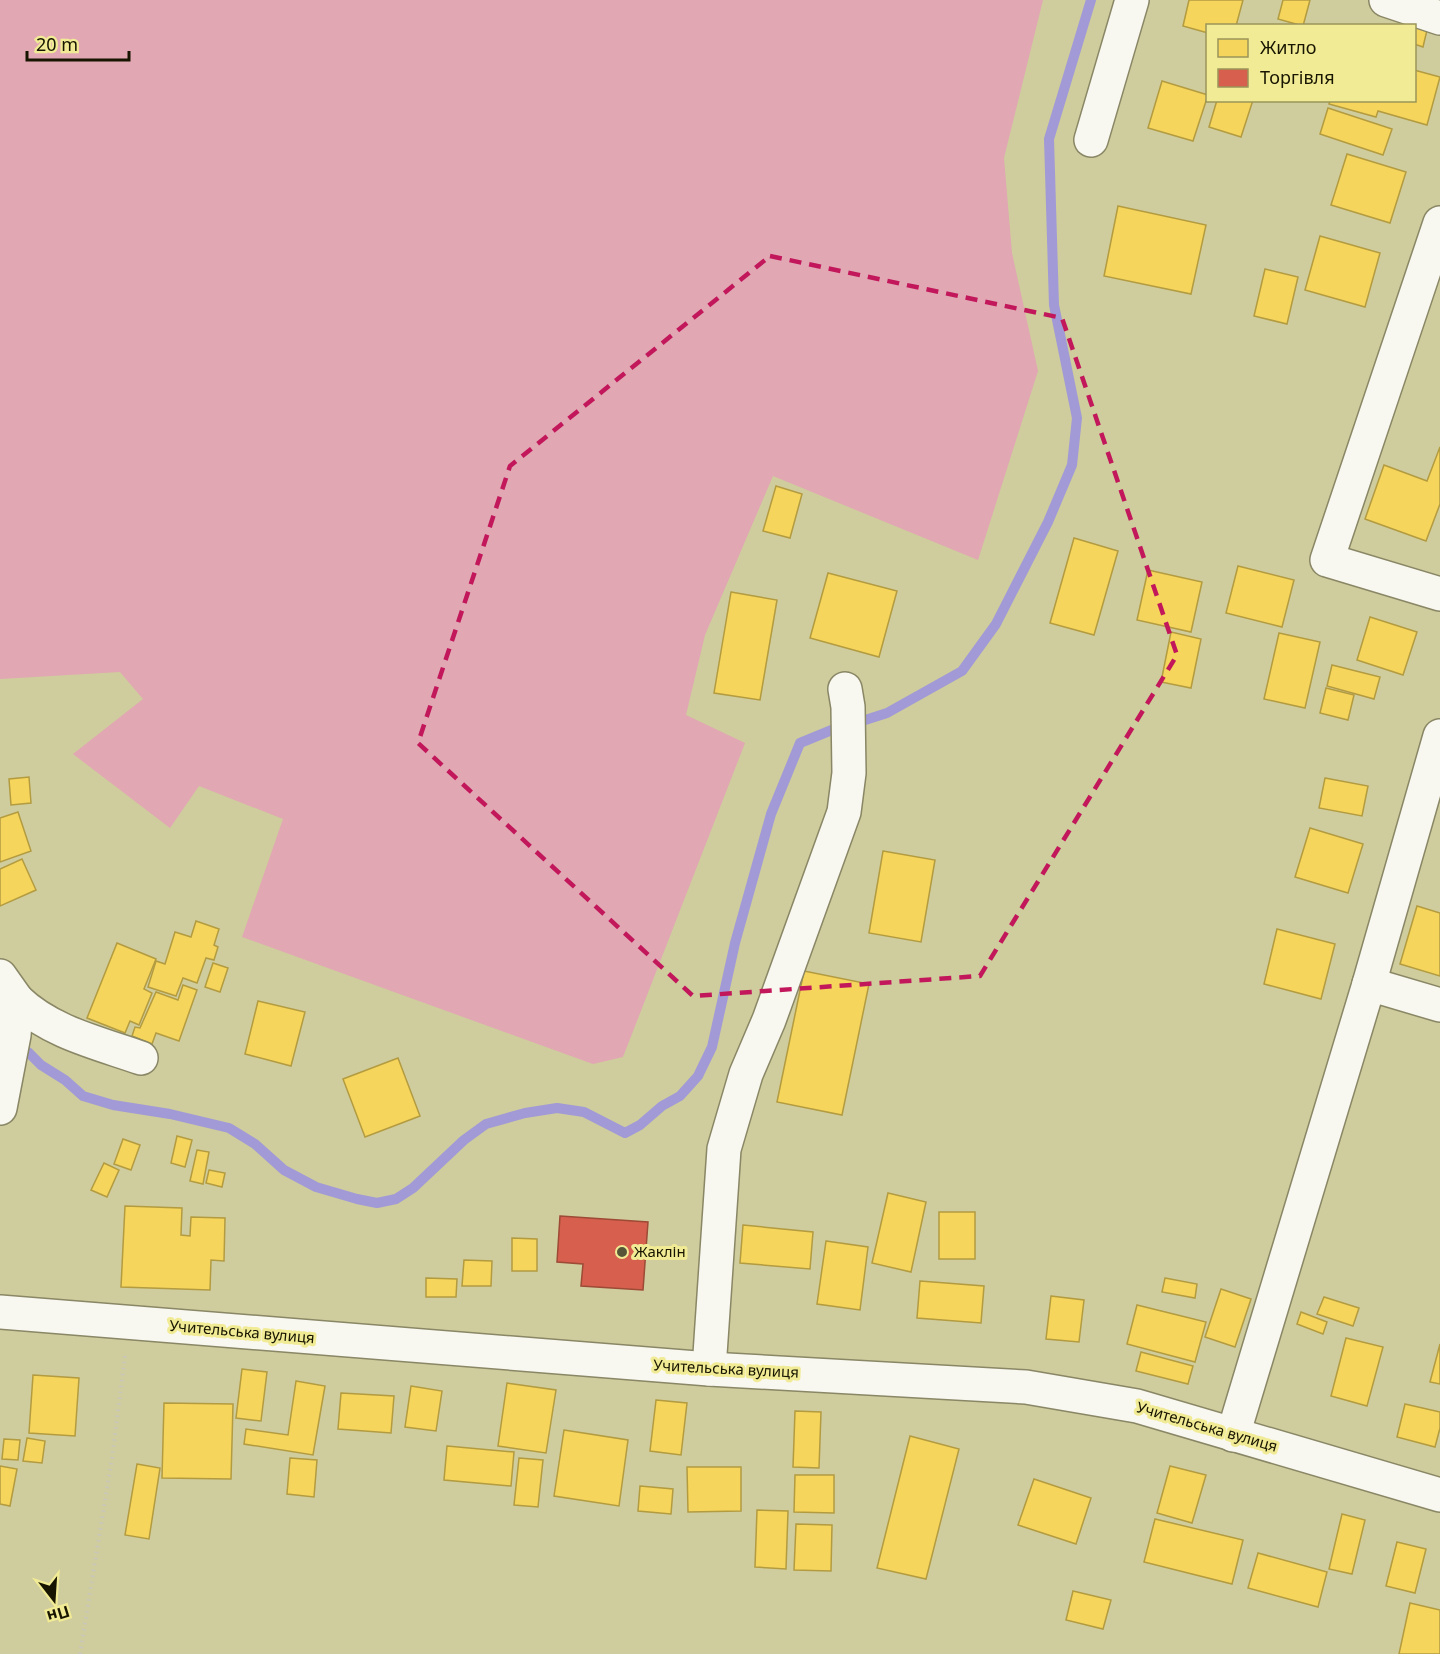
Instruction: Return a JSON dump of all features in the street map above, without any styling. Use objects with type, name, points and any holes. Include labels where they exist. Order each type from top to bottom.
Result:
[{"type":"street","points":[[1091,140],[1132,0]]},
{"type":"street","points":[[1386,0],[1440,18]]},
{"type":"street","points":[[1440,223],[1327,560],[1440,594]]},
{"type":"street","points":[[709,1369],[724,1149],[746,1074],[769,1020],[844,812],[849,773],[848,707],[845,689]]},
{"type":"street","points":[[1233,1435],[1369,984],[1440,736]]},
{"type":"street","points":[[1369,984],[1440,1005]]},
{"type":"street","points":[[0,1108],[12,1046],[8,988]]},
{"type":"street","points":[[8,988],[28,1011],[52,1025],[141,1058]]},
{"type":"street","name":"Учительська вулиця","points":[[0,1312],[709,1369],[1026,1387],[1137,1406],[1440,1495]]},
{"type":"path","points":[[80,1654],[112,1458],[129,1323]]},
{"type":"highlighted area","points":[[770,256],[1062,318],[1177,655],[980,976],[693,996],[418,743],[510,466]]},
{"type":"shaded area","points":[[0,0],[1043,0],[1004,158],[1012,253],[1038,371],[978,560],[773,476],[705,635],[686,715],[745,743],[623,1057],[593,1064],[242,937],[283,819],[199,786],[170,828],[73,754],[143,699],[120,672],[0,679]]},
{"type":"building: Житло","points":[[1189,0],[1243,0],[1237,24],[1206,24],[1206,32],[1183,26]]},
{"type":"building: Житло","points":[[1283,0],[1310,0],[1304,24],[1278,19]]},
{"type":"building: Житло","points":[[1416,27],[1427,30],[1423,47],[1416,45]]},
{"type":"building: Житло","points":[[1416,71],[1440,77],[1427,125],[1378,111],[1376,117],[1329,104],[1330,102],[1416,102]]},
{"type":"building: Житло","points":[[1162,81],[1206,94],[1206,101],[1193,141],[1148,128]]},
{"type":"building: Житло","points":[[1216,102],[1252,102],[1241,137],[1209,127]]},
{"type":"building: Житло","points":[[1328,108],[1392,129],[1383,155],[1320,134]]},
{"type":"building: Житло","points":[[1347,154],[1406,172],[1390,223],[1331,205]]},
{"type":"building: Житло","points":[[1118,206],[1206,225],[1191,294],[1104,276]]},
{"type":"building: Житло","points":[[1320,236],[1380,253],[1365,307],[1305,290]]},
{"type":"building: Житло","points":[[1265,269],[1298,277],[1287,324],[1254,316]]},
{"type":"building: Житло","points":[[1440,447],[1440,504],[1426,541],[1365,519],[1384,465],[1427,481]]},
{"type":"building: Житло","points":[[776,486],[802,494],[790,538],[763,531]]},
{"type":"building: Житло","points":[[1074,538],[1118,551],[1094,635],[1050,623]]},
{"type":"building: Житло","points":[[1238,566],[1294,580],[1282,627],[1226,613]]},
{"type":"building: Житло","points":[[1148,570],[1202,582],[1191,632],[1137,620]]},
{"type":"building: Житло","points":[[828,573],[897,591],[879,657],[810,638]]},
{"type":"building: Житло","points":[[731,592],[777,600],[760,700],[714,693]]},
{"type":"building: Житло","points":[[1370,617],[1417,632],[1403,675],[1357,660]]},
{"type":"building: Житло","points":[[1171,632],[1201,639],[1191,688],[1161,682]]},
{"type":"building: Житло","points":[[1279,633],[1320,642],[1305,708],[1264,699]]},
{"type":"building: Житло","points":[[1332,665],[1380,677],[1374,699],[1327,686]]},
{"type":"building: Житло","points":[[1326,688],[1354,695],[1348,720],[1320,713]]},
{"type":"building: Житло","points":[[29,777],[31,803],[11,805],[9,779]]},
{"type":"building: Житло","points":[[1325,778],[1368,786],[1362,816],[1319,808]]},
{"type":"building: Житло","points":[[18,812],[31,851],[0,862],[0,818]]},
{"type":"building: Житло","points":[[1310,828],[1363,844],[1348,893],[1295,877]]},
{"type":"building: Житло","points":[[883,851],[935,860],[921,942],[869,933]]},
{"type":"building: Житло","points":[[22,859],[36,890],[0,906],[0,869]]},
{"type":"building: Житло","points":[[1417,906],[1440,913],[1440,976],[1400,964]]},
{"type":"building: Житло","points":[[196,921],[219,929],[214,945],[218,947],[214,960],[206,958],[197,983],[183,978],[176,996],[148,987],[156,961],[165,964],[175,932],[191,937]]},
{"type":"building: Житло","points":[[1277,929],[1335,944],[1321,999],[1264,984]]},
{"type":"building: Житло","points":[[117,943],[156,959],[144,989],[152,993],[139,1025],[130,1021],[125,1033],[87,1018]]},
{"type":"building: Житло","points":[[213,963],[228,968],[220,992],[205,987]]},
{"type":"building: Житло","points":[[804,971],[869,984],[842,1115],[777,1102]]},
{"type":"building: Житло","points":[[183,985],[197,990],[179,1041],[156,1033],[152,1044],[132,1036],[135,1027],[140,1028],[156,992],[178,1000]]},
{"type":"building: Житло","points":[[258,1001],[305,1012],[291,1066],[245,1054]]},
{"type":"building: Житло","points":[[398,1058],[420,1116],[365,1137],[343,1079]]},
{"type":"building: Житло","points":[[177,1136],[192,1140],[185,1167],[171,1163]]},
{"type":"building: Житло","points":[[123,1139],[140,1145],[131,1170],[114,1164]]},
{"type":"building: Житло","points":[[197,1150],[209,1152],[203,1184],[190,1181]]},
{"type":"building: Житло","points":[[104,1163],[119,1170],[107,1197],[91,1190]]},
{"type":"building: Житло","points":[[209,1170],[225,1173],[222,1187],[206,1183]]},
{"type":"building: Житло","points":[[888,1193],[926,1202],[911,1272],[872,1263]]},
{"type":"building: Житло","points":[[125,1206],[182,1208],[181,1235],[190,1236],[191,1217],[225,1218],[224,1261],[211,1260],[210,1290],[121,1287]]},
{"type":"building: Житло","points":[[939,1212],[975,1212],[975,1259],[939,1259]]},
{"type":"building: Житло","points":[[743,1225],[813,1232],[810,1269],[740,1263]]},
{"type":"building: Житло","points":[[512,1238],[537,1239],[537,1271],[512,1271]]},
{"type":"building: Житло","points":[[826,1241],[868,1247],[860,1310],[817,1304]]},
{"type":"building: Житло","points":[[464,1260],[492,1261],[491,1286],[462,1286]]},
{"type":"building: Житло","points":[[426,1278],[457,1279],[456,1297],[426,1297]]},
{"type":"building: Житло","points":[[1165,1278],[1197,1284],[1195,1298],[1162,1292]]},
{"type":"building: Житло","points":[[920,1281],[984,1286],[981,1323],[917,1318]]},
{"type":"building: Житло","points":[[1221,1289],[1251,1299],[1235,1347],[1205,1337]]},
{"type":"building: Житло","points":[[1051,1296],[1084,1300],[1079,1342],[1046,1339]]},
{"type":"building: Житло","points":[[1324,1297],[1359,1308],[1353,1326],[1317,1314]]},
{"type":"building: Житло","points":[[1137,1305],[1206,1322],[1195,1362],[1127,1344]]},
{"type":"building: Житло","points":[[1301,1312],[1327,1322],[1323,1334],[1297,1324]]},
{"type":"building: Житло","points":[[1346,1338],[1383,1347],[1367,1406],[1331,1396]]},
{"type":"building: Житло","points":[[1440,1344],[1440,1384],[1430,1382]]},
{"type":"building: Житло","points":[[1141,1352],[1193,1366],[1188,1384],[1136,1371]]},
{"type":"building: Житло","points":[[242,1369],[267,1372],[261,1421],[236,1418]]},
{"type":"building: Житло","points":[[33,1375],[79,1378],[75,1436],[29,1433]]},
{"type":"building: Житло","points":[[296,1381],[325,1386],[313,1455],[244,1444],[246,1429],[288,1435]]},
{"type":"building: Житло","points":[[507,1383],[556,1390],[546,1453],[498,1446]]},
{"type":"building: Житло","points":[[411,1386],[442,1391],[436,1431],[405,1427]]},
{"type":"building: Житло","points":[[341,1393],[394,1396],[391,1433],[338,1429]]},
{"type":"building: Житло","points":[[656,1400],[687,1403],[681,1455],[650,1451]]},
{"type":"building: Житло","points":[[164,1403],[233,1404],[231,1479],[162,1478]]},
{"type":"building: Житло","points":[[1405,1404],[1440,1412],[1440,1428],[1435,1447],[1397,1437]]},
{"type":"building: Житло","points":[[795,1411],[821,1412],[819,1468],[793,1467]]},
{"type":"building: Житло","points":[[564,1430],[628,1440],[619,1506],[554,1496]]},
{"type":"building: Житло","points":[[910,1436],[959,1449],[926,1579],[877,1568]]},
{"type":"building: Житло","points":[[27,1438],[45,1441],[42,1463],[23,1461]]},
{"type":"building: Житло","points":[[4,1439],[20,1440],[18,1460],[2,1459]]},
{"type":"building: Житло","points":[[447,1446],[514,1452],[511,1486],[444,1480]]},
{"type":"building: Житло","points":[[290,1458],[317,1460],[314,1497],[287,1494]]},
{"type":"building: Житло","points":[[519,1458],[543,1460],[538,1507],[514,1505]]},
{"type":"building: Житло","points":[[137,1464],[160,1468],[149,1539],[125,1535]]},
{"type":"building: Житло","points":[[0,1466],[17,1469],[10,1506],[0,1504]]},
{"type":"building: Житло","points":[[1170,1466],[1206,1475],[1192,1523],[1157,1513]]},
{"type":"building: Житло","points":[[687,1467],[741,1467],[741,1511],[688,1512]]},
{"type":"building: Житло","points":[[795,1475],[834,1475],[834,1513],[794,1512]]},
{"type":"building: Житло","points":[[1034,1479],[1091,1498],[1076,1544],[1018,1525]]},
{"type":"building: Житло","points":[[640,1486],[673,1489],[671,1514],[638,1511]]},
{"type":"building: Житло","points":[[757,1510],[788,1511],[786,1569],[755,1567]]},
{"type":"building: Житло","points":[[1342,1514],[1365,1520],[1352,1574],[1329,1569]]},
{"type":"building: Житло","points":[[1155,1519],[1243,1540],[1232,1584],[1144,1562]]},
{"type":"building: Житло","points":[[796,1524],[832,1525],[831,1571],[794,1570]]},
{"type":"building: Житло","points":[[1397,1542],[1426,1549],[1415,1593],[1386,1586]]},
{"type":"building: Житло","points":[[1258,1553],[1327,1572],[1318,1607],[1248,1588]]},
{"type":"building: Житло","points":[[1073,1591],[1111,1600],[1103,1629],[1066,1620]]},
{"type":"building: Житло","points":[[1410,1603],[1440,1610],[1440,1654],[1399,1654]]},
{"type":"building: Торгівля","points":[[560,1216],[648,1222],[643,1290],[581,1286],[583,1264],[557,1262]]},
{"type":"waterway","points":[[859,722],[887,713],[962,671],[996,624],[1048,522],[1072,465],[1077,418],[1054,305],[1049,139],[1091,0]]},
{"type":"waterway","points":[[15,1049],[28,1052],[41,1065],[65,1080],[83,1096],[113,1105],[170,1114],[229,1128],[255,1144],[284,1170],[316,1187],[377,1203],[396,1199],[413,1188],[464,1140],[486,1124],[525,1113],[557,1108],[584,1112],[625,1133],[680,1096],[698,1076],[712,1047],[735,943],[771,814],[800,743],[839,727]]},
{"type":"place","name":"Жаклін","points":[[622,1252]]}]
